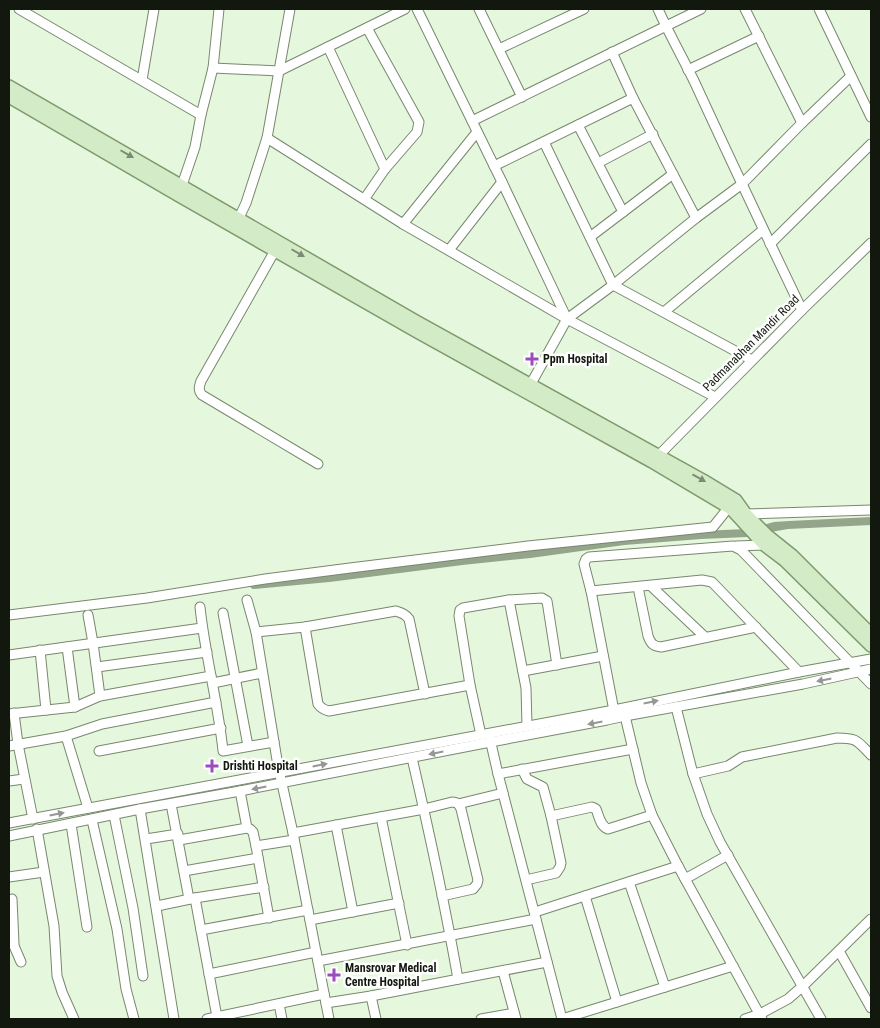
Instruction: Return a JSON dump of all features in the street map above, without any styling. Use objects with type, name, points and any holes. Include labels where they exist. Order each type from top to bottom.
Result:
[{"type":"main road","points":[[9,86],[181,191]]},
{"type":"main road","points":[[9,97],[181,191],[528,389],[655,459],[736,500],[746,519]]},
{"type":"main road","points":[[655,459],[746,519],[785,561],[871,646]]},
{"type":"main road","points":[[766,540],[792,555],[871,634]]},
{"type":"street","points":[[19,9],[201,114]]},
{"type":"street","points":[[142,80],[154,9]]},
{"type":"street","points":[[181,191],[194,147],[213,68],[219,9]]},
{"type":"street","points":[[237,223],[246,203],[267,138],[290,9]]},
{"type":"street","points":[[213,68],[279,71],[405,9]]},
{"type":"street","points":[[417,9],[567,319]]},
{"type":"street","points":[[480,9],[522,97]]},
{"type":"street","points":[[499,49],[584,9]]},
{"type":"street","points":[[658,9],[802,310]]},
{"type":"street","points":[[472,121],[701,9]]},
{"type":"street","points":[[745,9],[802,123]]},
{"type":"street","points":[[818,9],[871,117]]},
{"type":"street","points":[[365,198],[385,170],[417,132],[419,122],[367,28]]},
{"type":"street","points":[[688,70],[759,36]]},
{"type":"street","points":[[328,47],[385,170]]},
{"type":"street","points":[[612,52],[633,98],[696,218]]},
{"type":"street","points":[[528,389],[567,319],[614,285],[696,218],[742,184],[851,76]]},
{"type":"street","points":[[494,166],[633,98]]},
{"type":"street","points":[[578,125],[623,212]]},
{"type":"street","points":[[404,224],[477,132]]},
{"type":"street","points":[[598,163],[653,134]]},
{"type":"street","points":[[267,138],[404,224],[567,319],[714,397]]},
{"type":"street","points":[[544,142],[614,285],[752,360]]},
{"type":"street","points":[[770,244],[871,144]]},
{"type":"street","points":[[590,238],[672,174]]},
{"type":"street","points":[[449,250],[502,182]]},
{"type":"street","points":[[664,312],[763,230]]},
{"type":"street","name":"Padmanabhan Mandir Road","points":[[655,459],[714,397],[871,243]]},
{"type":"street","points":[[277,247],[199,388],[202,395],[318,464]]},
{"type":"street","points":[[9,615],[147,598],[265,579],[360,567],[528,546],[712,527],[729,507]]},
{"type":"street","points":[[746,519],[871,510]]},
{"type":"street","points":[[761,1017],[652,815],[641,783],[633,749],[618,715],[603,656],[584,564],[586,559],[590,557],[736,546],[766,540]]},
{"type":"street","points":[[736,546],[871,684]]},
{"type":"street","points":[[591,591],[702,580],[712,582],[799,672]]},
{"type":"street","points":[[651,586],[705,637]]},
{"type":"street","points":[[638,587],[648,636],[651,643],[655,646],[661,647],[756,627]]},
{"type":"street","points":[[557,665],[546,601],[542,598],[509,600],[460,610],[459,616],[470,685],[498,774],[562,1019],[733,966]]},
{"type":"street","points":[[247,600],[256,632],[279,773],[329,1019]]},
{"type":"street","points":[[509,600],[526,688],[527,726]]},
{"type":"street","points":[[200,607],[206,652],[221,728],[223,751],[274,742]]},
{"type":"street","points":[[256,632],[305,627],[396,612],[406,615],[409,619],[426,694]]},
{"type":"street","points":[[223,613],[248,746]]},
{"type":"street","points":[[88,615],[94,643],[100,696]]},
{"type":"street","points":[[305,627],[318,704],[324,710],[329,711],[470,685]]},
{"type":"street","points":[[9,655],[202,628]]},
{"type":"street","points":[[67,647],[74,707]]},
{"type":"street","points":[[40,650],[46,710]]},
{"type":"street","points":[[97,667],[206,652]]},
{"type":"street","points":[[523,671],[603,656]]},
{"type":"street","points":[[9,823],[279,773],[618,715],[799,672],[871,659]]},
{"type":"street","points":[[9,836],[140,809],[412,758],[527,726],[676,707],[871,669]]},
{"type":"street","points":[[33,819],[24,779],[13,745],[11,714],[74,707],[100,696],[262,673]]},
{"type":"street","points":[[13,745],[66,736],[102,724],[216,702]]},
{"type":"street","points":[[676,707],[693,774],[707,814],[728,856],[821,1019]]},
{"type":"street","points":[[99,751],[221,728]]},
{"type":"street","points":[[66,736],[88,808]]},
{"type":"street","points":[[693,774],[728,766],[742,757],[837,738],[856,740],[871,755]]},
{"type":"street","points":[[498,774],[633,749]]},
{"type":"street","points":[[412,758],[458,979]]},
{"type":"street","points":[[522,769],[527,779],[543,787],[561,863],[556,873],[526,880]]},
{"type":"street","points":[[9,781],[24,779]]},
{"type":"street","points":[[240,791],[247,828]]},
{"type":"street","points":[[256,846],[336,825],[452,802],[458,804],[503,793]]},
{"type":"street","points":[[171,804],[184,871],[201,930],[216,1017]]},
{"type":"street","points":[[442,896],[473,889],[478,880],[461,809],[458,804]]},
{"type":"street","points":[[551,816],[592,807],[596,809],[602,825],[608,829],[652,815]]},
{"type":"street","points":[[140,809],[174,1019]]},
{"type":"street","points":[[114,815],[143,976]]},
{"type":"street","points":[[381,817],[407,945]]},
{"type":"street","points":[[92,820],[117,929],[126,989],[134,1019]]},
{"type":"street","points":[[70,824],[87,927]]},
{"type":"street","points":[[336,825],[353,912]]},
{"type":"street","points":[[146,839],[247,828],[253,832],[269,918]]},
{"type":"street","points":[[37,829],[54,926],[57,976],[74,1019]]},
{"type":"street","points":[[685,879],[728,856]]},
{"type":"street","points":[[184,871],[258,858]]},
{"type":"street","points":[[208,974],[407,945],[450,936],[535,916],[585,896],[678,866]]},
{"type":"street","points":[[9,878],[44,872]]},
{"type":"street","points":[[629,882],[665,988]]},
{"type":"street","points":[[157,906],[192,898],[264,887]]},
{"type":"street","points":[[585,896],[617,1002]]},
{"type":"street","points":[[12,899],[14,944]]},
{"type":"street","points":[[310,920],[399,903]]},
{"type":"street","points":[[201,930],[308,910]]},
{"type":"street","points":[[745,1019],[761,1017],[788,998],[871,919]]},
{"type":"street","points":[[9,935],[21,962]]},
{"type":"street","points":[[838,951],[869,997],[871,1008]]},
{"type":"street","points":[[207,1019],[279,1004],[371,996],[548,962]]},
{"type":"street","points":[[481,1019],[515,1016],[503,971]]},
{"type":"street","points":[[371,996],[376,1019]]},
{"type":"street","points":[[279,1004],[282,1019]]},
{"type":"shaded area","points":[[871,517],[871,525],[788,529],[771,532],[763,525],[774,522]]},
{"type":"waterway","points":[[254,585],[329,578],[624,541],[755,531]]},
{"type":"place","name":"Ppm Hospital","points":[[532,359]]},
{"type":"place","name":"Drishti Hospital","points":[[212,766]]},
{"type":"place","name":"Mansrovar Medical Centre Hospital","points":[[334,975]]}]
